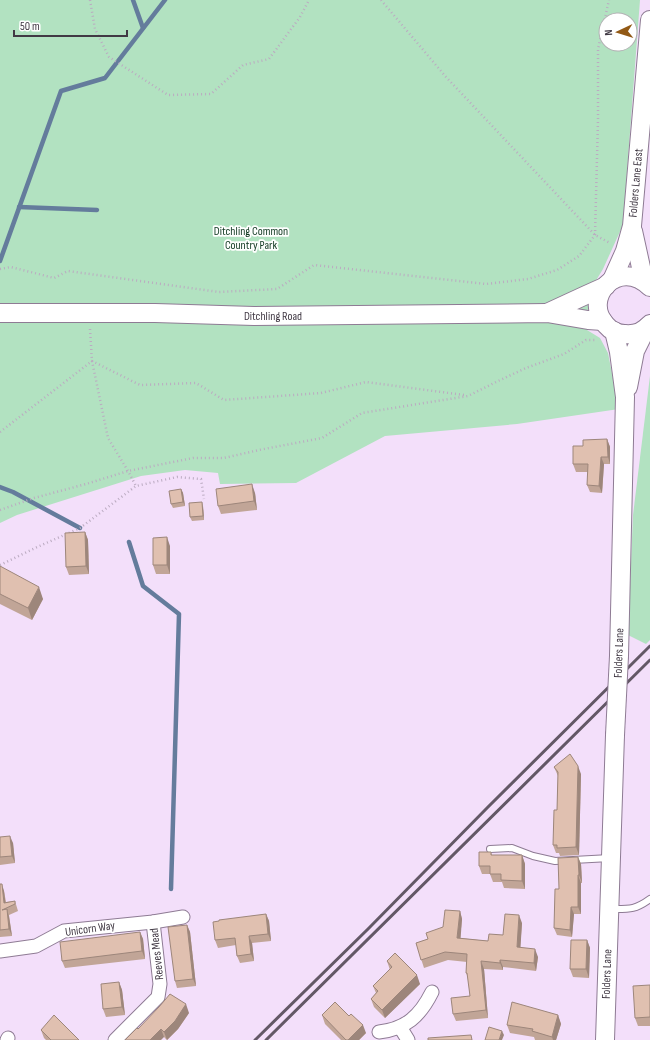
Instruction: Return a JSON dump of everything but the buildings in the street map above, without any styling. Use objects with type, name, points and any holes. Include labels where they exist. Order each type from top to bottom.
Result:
[{"type":"main road","name":"Folders Lane East","points":[[610,330],[599,314],[599,298],[602,291],[609,283],[625,251],[632,226],[650,20]]},
{"type":"main road","name":"Folders Lane East","points":[[632,226],[647,284]]},
{"type":"main road","name":"Ditchling Road","points":[[547,313],[586,295],[619,277],[628,276],[637,278],[647,284]]},
{"type":"main road","name":"Ditchling Road","points":[[0,313],[90,312],[254,316],[547,313],[588,320],[622,334],[631,335],[640,332],[648,326]]},
{"type":"main road","name":"Folders Lane","points":[[605,1040],[619,656],[626,397],[635,351],[648,326]]},
{"type":"main road","name":"Folders Lane","points":[[610,330],[618,352],[626,397]]},
{"type":"street","name":"Unicorn Way","points":[[0,951],[36,946],[64,931],[153,922],[183,917]]},
{"type":"street","name":"Reeves Mead","points":[[115,1040],[158,998],[160,984],[153,922]]},
{"type":"street","points":[[379,1032],[389,1031],[400,1027],[412,1019],[427,1002],[432,992]]},
{"type":"street","points":[[400,1027],[408,1040]]},
{"type":"lane","points":[[490,849],[512,848],[532,856],[555,861],[612,858]]},
{"type":"lane","points":[[609,909],[629,909],[640,906],[650,899]]},
{"type":"path","points":[[90,0],[95,29],[109,57],[168,95],[210,94],[243,64],[269,59],[300,17],[309,0]]},
{"type":"path","points":[[380,0],[446,77],[595,235],[625,251]]},
{"type":"path","points":[[0,269],[11,268],[54,278],[68,271],[219,292],[277,290],[314,264],[486,284],[528,279],[557,270],[579,256],[595,235],[598,49],[609,0]]},
{"type":"path","points":[[90,312],[92,361],[108,438],[136,486]]},
{"type":"path","points":[[0,510],[22,501],[128,471],[193,458],[224,458],[322,438],[362,413],[468,396],[526,368],[564,354],[586,340],[610,330]]},
{"type":"path","points":[[92,361],[140,385],[196,383],[224,400],[322,393],[366,382],[468,396]]},
{"type":"path","points":[[0,432],[92,361]]},
{"type":"path","points":[[0,565],[80,528],[136,486],[177,477],[201,479],[204,499]]},
{"type":"green space","name":"Ditchling Common Country Park","points":[[0,0],[640,0],[638,26],[638,12],[598,12],[598,52],[636,52],[623,225],[603,269],[589,292],[587,330],[600,338],[608,353],[619,409],[517,424],[385,436],[296,483],[220,484],[218,473],[185,470],[141,476],[17,515],[0,523]]},
{"type":"green space","points":[[650,376],[650,640],[646,644],[628,635],[633,515]]},
{"type":"waterway","points":[[133,0],[143,28]]},
{"type":"waterway","points":[[0,261],[61,91],[105,78],[165,0]]},
{"type":"waterway","points":[[19,207],[97,210]]},
{"type":"waterway","points":[[0,487],[13,492],[80,528]]},
{"type":"waterway","points":[[129,542],[143,586],[179,614],[171,889]]},
{"type":"railway","points":[[255,1040],[368,929],[650,646]]},
{"type":"railway","points":[[266,1040],[650,660]]}]
